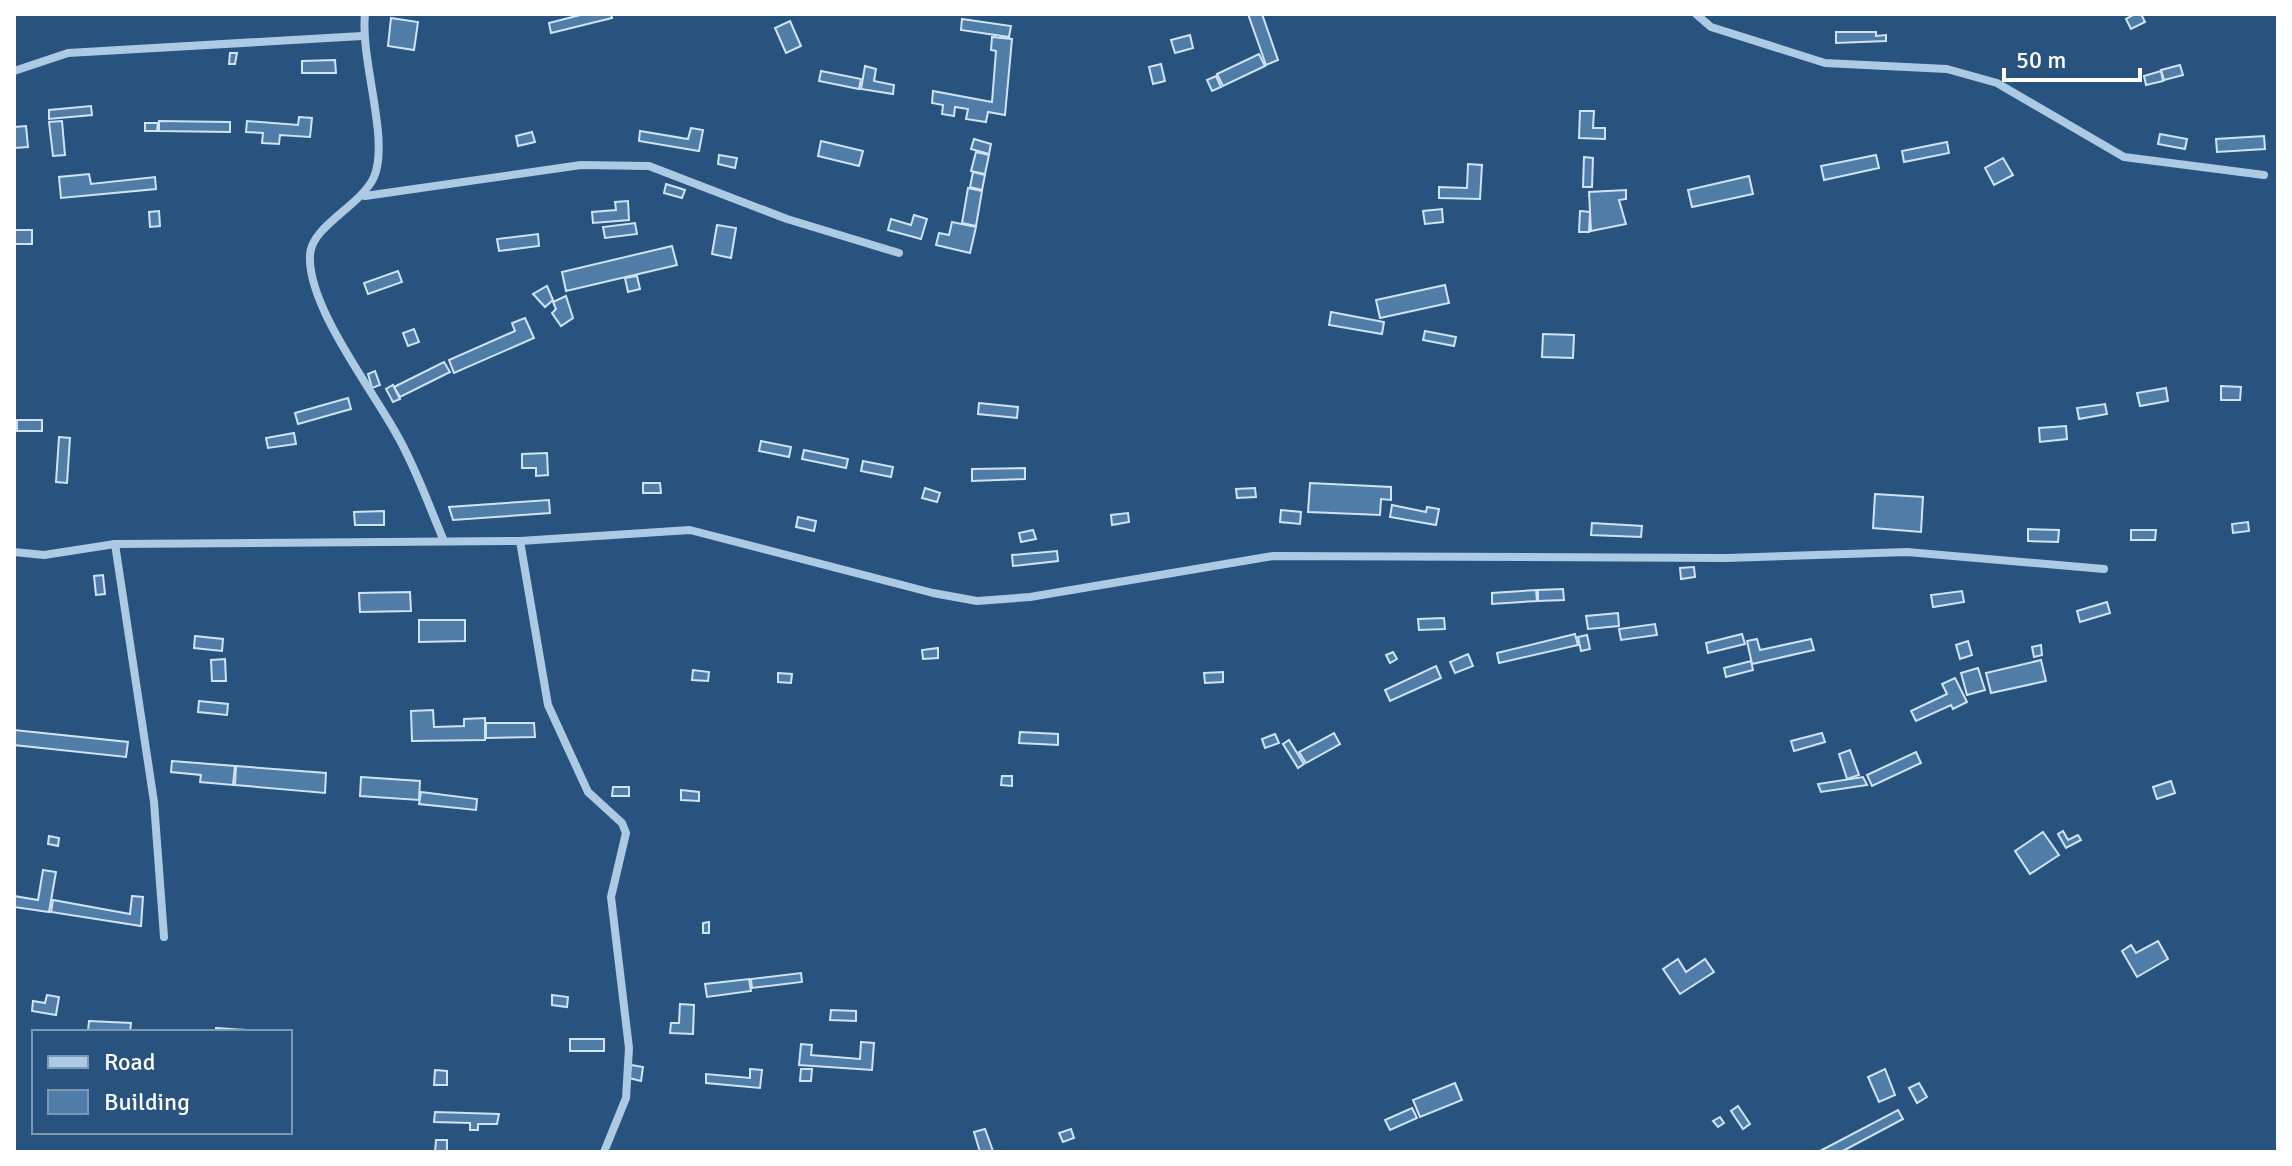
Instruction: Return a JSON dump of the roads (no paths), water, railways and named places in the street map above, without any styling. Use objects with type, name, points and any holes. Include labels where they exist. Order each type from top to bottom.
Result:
[{"type":"street","points":[[365,14],[362,36],[379,145],[376,173],[365,196],[320,233],[309,253],[315,295],[399,438],[444,541]]},
{"type":"street","points":[[1696,14],[1711,27],[1825,63],[1947,69],[1997,83],[2124,157],[2264,175]]},
{"type":"street","points":[[14,71],[68,53],[362,36]]},
{"type":"street","points":[[365,196],[581,165],[649,166],[787,219],[899,253]]},
{"type":"street","points":[[14,552],[44,555],[115,544],[520,541],[690,530],[933,593],[977,601],[1030,597],[1273,556],[1726,558],[1907,552],[2104,569]]},
{"type":"street","points":[[520,541],[548,705],[588,792],[622,823],[626,833],[611,897],[629,1048],[626,1098],[604,1152]]},
{"type":"street","points":[[115,544],[154,802],[164,937]]}]
